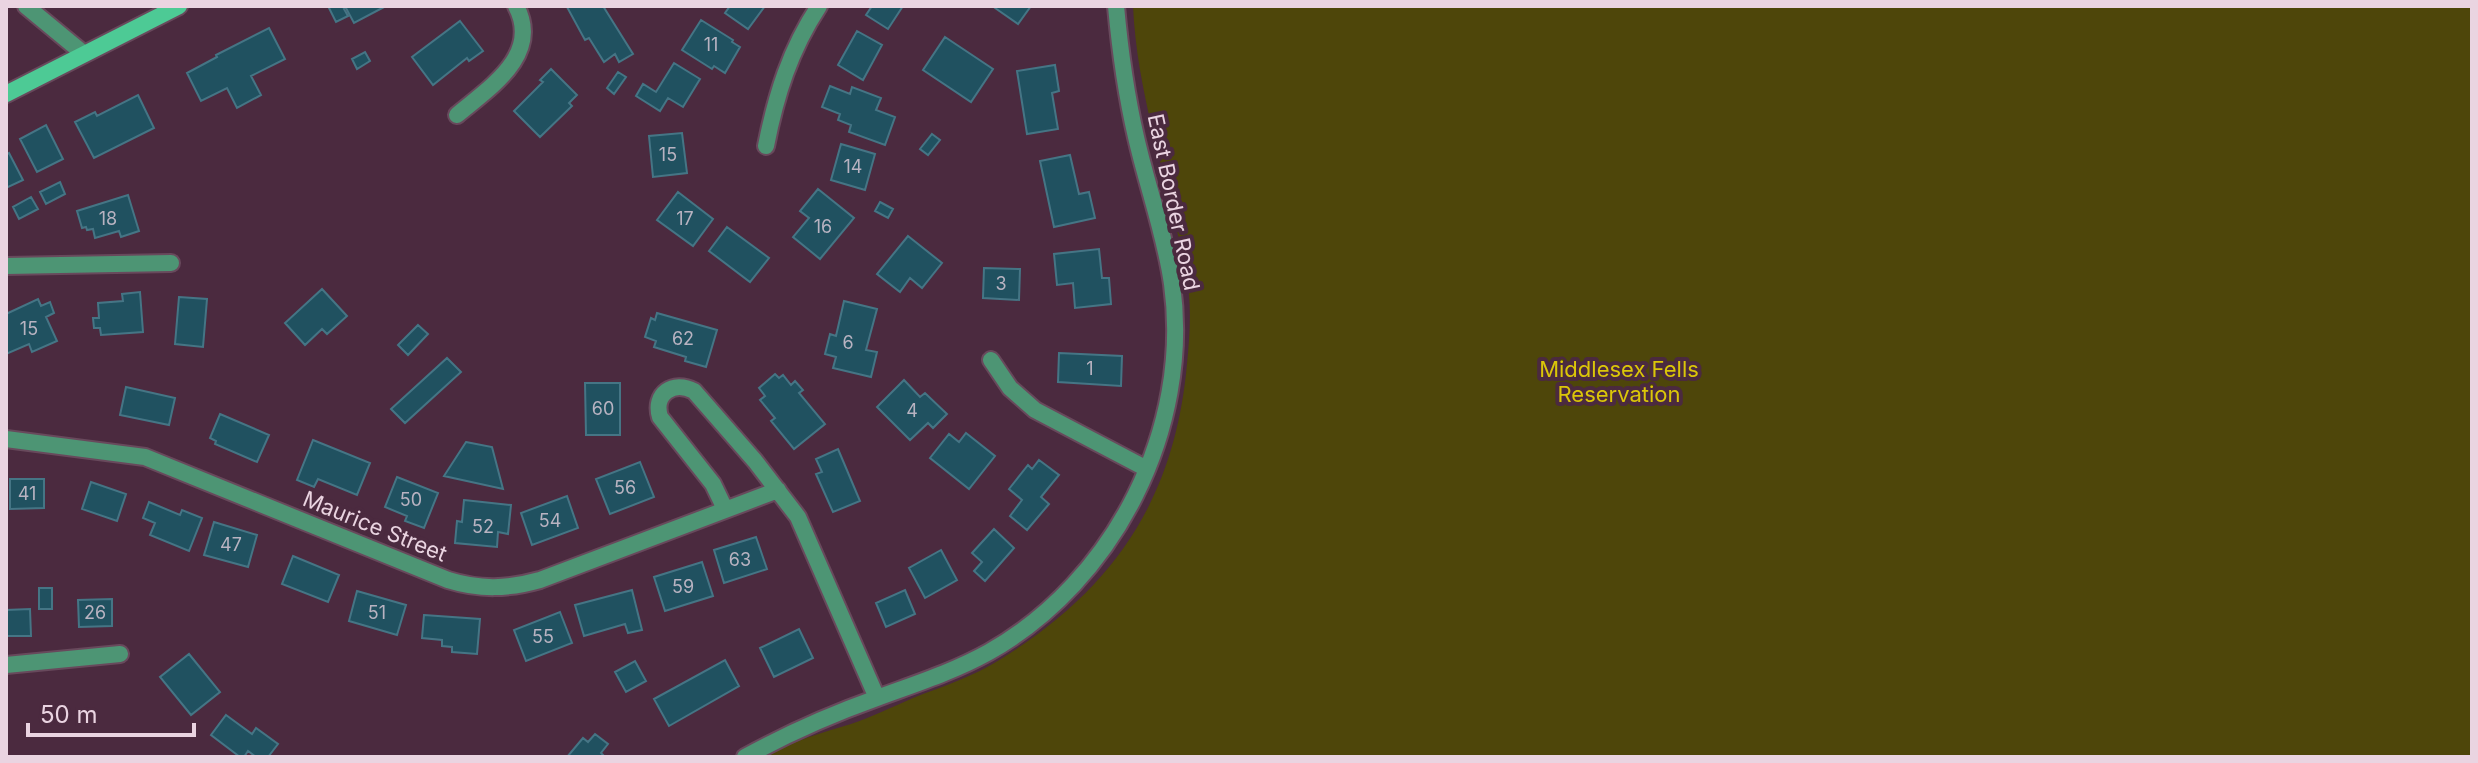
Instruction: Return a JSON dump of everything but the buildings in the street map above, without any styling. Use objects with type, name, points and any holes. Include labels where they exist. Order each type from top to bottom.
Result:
[{"type":"main road","points":[[6,94],[179,6]]},
{"type":"street","points":[[26,6],[84,54]]},
{"type":"street","points":[[457,115],[504,74],[515,58],[523,32],[516,6]]},
{"type":"street","points":[[766,146],[783,76],[794,48],[819,6]]},
{"type":"street","name":"East Border Road","points":[[745,757],[804,728],[952,671],[1008,640],[1044,614],[1084,575],[1132,503],[1147,469],[1166,408],[1175,314],[1168,265],[1132,121],[1116,6]]},
{"type":"street","points":[[6,266],[171,263]]},
{"type":"street","points":[[991,360],[1010,388],[1035,410],[1147,469]]},
{"type":"street","points":[[725,509],[713,484],[660,417],[660,400],[672,387],[684,386],[694,391],[778,490],[805,530],[877,698]]},
{"type":"street","name":"Maurice Street","points":[[6,439],[145,457],[448,580],[487,588],[540,580],[778,490]]},
{"type":"street","points":[[6,665],[120,654]]},
{"type":"green space","name":"Middlesex Fells Reservation","points":[[1133,6],[2472,6],[2472,757],[767,757],[797,741],[859,721],[958,681],[1001,659],[1076,602],[1107,570],[1153,498],[1169,457],[1180,412],[1190,307],[1179,240],[1141,74]]}]
